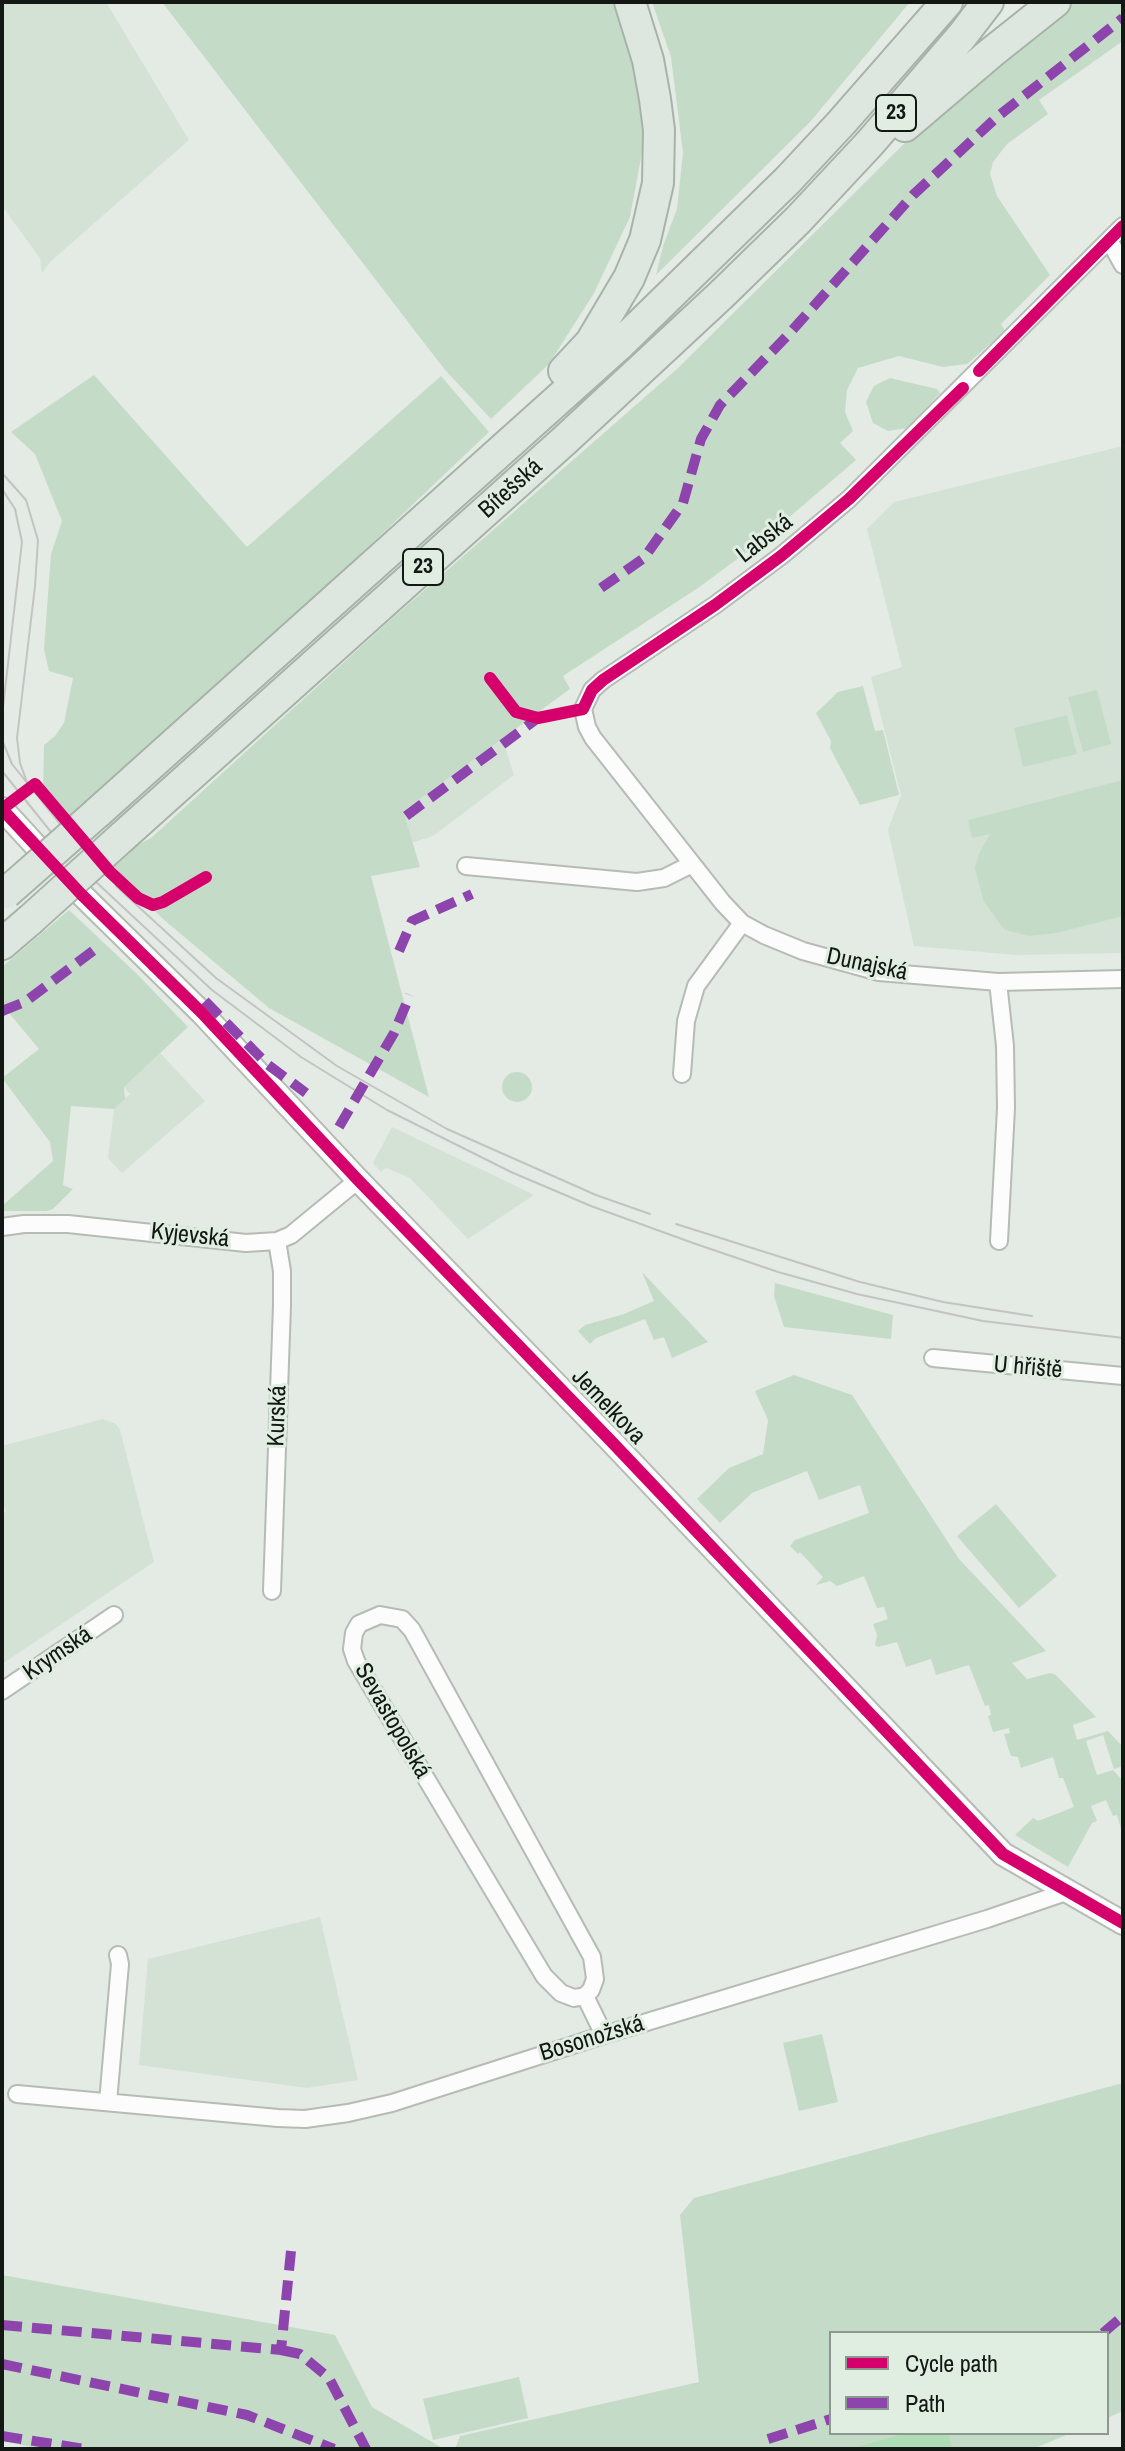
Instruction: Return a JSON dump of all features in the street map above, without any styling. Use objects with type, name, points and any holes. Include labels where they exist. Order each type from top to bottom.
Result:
[{"type":"highway","points":[[498,454],[591,342],[629,278],[645,240],[658,183],[659,130],[648,60],[630,2]]},
{"type":"highway","name":"Bítešská","points":[[4,895],[621,343],[787,181],[947,2]]},
{"type":"highway","name":"Bítešská","points":[[2,944],[565,440],[798,220],[870,143],[988,2]]},
{"type":"highway","points":[[798,220],[992,52],[1055,2]]},
{"type":"street","name":"Labská","points":[[583,709],[592,690],[603,680],[715,605],[781,556],[849,499],[1123,226]]},
{"type":"street","points":[[1109,240],[1123,265]]},
{"type":"street","name":"Dunajská","points":[[583,709],[593,738],[742,923],[803,951],[879,972],[998,982],[1123,979]]},
{"type":"street","points":[[2,809],[36,846]]},
{"type":"street","points":[[466,866],[637,882],[664,878],[692,864]]},
{"type":"street","name":"Jemelkova","points":[[81,894],[202,1013],[1003,1854],[1123,1923]]},
{"type":"street","points":[[682,1074],[686,1021],[696,986],[742,923]]},
{"type":"street","points":[[998,982],[1005,1046],[1006,1108],[999,1241]]},
{"type":"street","points":[[277,1241],[291,1235],[358,1180]]},
{"type":"street","name":"Kyjevská","points":[[2,1227],[68,1224],[246,1243],[277,1241]]},
{"type":"street","name":"Kurská","points":[[272,1591],[282,1305],[282,1271],[277,1241]]},
{"type":"street","name":"U hřiště","points":[[933,1358],[1123,1376]]},
{"type":"street","name":"Krymská","points":[[2,1691],[114,1615]]},
{"type":"street","name":"Sevastopolská","points":[[392,1615],[402,1619],[412,1630],[592,1957],[595,1979],[585,1996],[574,1998],[561,1993],[544,1976],[356,1661],[352,1649],[354,1633],[359,1624],[370,1617],[392,1615]]},
{"type":"street","name":"Bosonožská","points":[[17,2094],[305,2119],[392,2103],[1066,1892]]},
{"type":"street","points":[[108,2102],[120,1964],[118,1955]]},
{"type":"street","points":[[585,1996],[604,2035]]},
{"type":"shaded area","points":[[2,2],[106,2],[189,140],[50,262],[42,273],[40,258],[2,206]]},
{"type":"shaded area","points":[[162,2],[612,2],[640,75],[644,142],[630,217],[594,293],[549,364],[491,419],[445,370]]},
{"type":"shaded area","points":[[652,2],[910,2],[810,122],[656,275],[677,209],[683,153],[671,57]]},
{"type":"shaded area","points":[[1071,2],[1123,2],[1123,41],[1039,100],[1048,114],[1007,144],[993,162],[990,174],[997,196],[1050,275],[1001,324],[1005,331],[967,364],[943,367],[899,356],[858,368],[847,390],[845,412],[853,431],[840,443],[856,460],[759,543],[698,588],[563,676],[570,689],[403,811],[420,867],[371,876],[429,1097],[269,1008],[163,919],[111,867],[133,847],[151,838],[387,623],[678,368],[927,121],[1008,50]]},
{"type":"shaded area","points":[[94,375],[247,547],[441,376],[489,432],[342,572],[67,818],[43,791],[44,745],[64,723],[73,678],[49,671],[44,649],[51,554],[62,521],[35,454],[11,432]]},
{"type":"shaded area","points":[[890,378],[937,389],[940,393],[908,428],[888,431],[873,423],[866,402],[874,386]]},
{"type":"shaded area","points":[[1123,446],[1123,953],[1016,955],[914,946],[888,830],[901,795],[871,677],[902,667],[867,529],[894,502]]},
{"type":"shaded area","points":[[863,686],[875,731],[883,730],[899,795],[860,805],[830,748],[831,741],[816,713],[838,692]]},
{"type":"shaded area","points":[[1097,690],[1111,744],[1083,752],[1068,697]]},
{"type":"shaded area","points":[[1067,715],[1077,754],[1023,767],[1014,728]]},
{"type":"shaded area","points":[[502,737],[514,775],[433,836],[411,843],[402,811]]},
{"type":"shaded area","points":[[1123,780],[1123,916],[1056,933],[1029,936],[1005,930],[984,902],[975,868],[990,834],[972,838],[968,820]]},
{"type":"shaded area","points":[[69,910],[188,1027],[124,1087],[125,1099],[114,1109],[71,1106],[63,1185],[73,1189],[53,1209],[2,1211],[2,1206],[53,1161],[50,1142],[2,1078],[39,1049],[9,1013],[2,1018],[2,967]]},
{"type":"shaded area","points":[[160,1053],[205,1101],[122,1173],[108,1158],[114,1109],[130,1094],[124,1087]]},
{"type":"shaded area","points":[[517,1072],[523,1073],[531,1081],[531,1093],[523,1101],[517,1102],[511,1101],[503,1093],[502,1087],[503,1081],[511,1073]]},
{"type":"shaded area","points":[[392,1127],[534,1195],[468,1239],[410,1178],[386,1168],[381,1172],[373,1163]]},
{"type":"shaded area","points":[[642,1272],[708,1342],[672,1358],[664,1337],[654,1340],[645,1319],[596,1338],[590,1344],[578,1331],[585,1325],[624,1314],[654,1301]]},
{"type":"shaded area","points":[[775,1283],[893,1315],[891,1339],[784,1327],[774,1296]]},
{"type":"shaded area","points":[[794,1375],[852,1395],[959,1559],[1046,1651],[1012,1663],[1027,1679],[1050,1673],[1056,1675],[1096,1717],[1073,1725],[1077,1740],[1108,1731],[1123,1747],[1123,1766],[1114,1769],[1103,1735],[1086,1741],[1097,1775],[1113,1770],[1123,1781],[1123,1836],[1117,1815],[1113,1816],[1106,1800],[1091,1806],[1097,1821],[1092,1823],[1068,1867],[1015,1835],[1033,1818],[1038,1821],[1074,1807],[1063,1778],[1059,1778],[1053,1757],[1021,1768],[1018,1757],[1011,1756],[1004,1734],[1010,1733],[1009,1728],[993,1732],[988,1716],[991,1715],[989,1705],[985,1706],[969,1665],[936,1675],[931,1659],[906,1667],[897,1642],[875,1645],[877,1635],[873,1624],[888,1619],[884,1607],[877,1608],[864,1576],[837,1586],[830,1581],[816,1585],[823,1577],[800,1552],[798,1554],[790,1546],[795,1540],[869,1513],[860,1485],[819,1500],[807,1471],[752,1493],[720,1523],[697,1499],[729,1468],[763,1454],[768,1420],[755,1391]]},
{"type":"shaded area","points":[[103,1419],[116,1424],[120,1430],[154,1562],[2,1664],[2,1514],[6,1512],[2,1500],[2,1446]]},
{"type":"shaded area","points":[[996,1504],[1057,1576],[1019,1608],[957,1536]]},
{"type":"shaded area","points":[[320,1917],[358,2080],[307,2088],[139,2065],[148,1959]]},
{"type":"shaded area","points":[[822,2034],[838,2102],[799,2111],[783,2043]]},
{"type":"shaded area","points":[[1123,2083],[1123,2411],[1109,2417],[1109,2331],[829,2331],[829,2435],[1066,2435],[1033,2449],[455,2449],[460,2436],[699,2382],[680,2215],[694,2198]]},
{"type":"shaded area","points":[[2,2275],[335,2335],[372,2407],[444,2449],[42,2449],[2,2441]]},
{"type":"shaded area","points":[[519,2377],[528,2418],[433,2440],[423,2399]]},
{"type":"shaded area","points":[[898,2435],[948,2435],[952,2449],[850,2449]]},
{"type":"tram line","points":[[2,473],[26,500],[38,540],[17,738],[20,763],[28,785]]},
{"type":"tram line","points":[[2,489],[15,509],[22,542],[2,716]]},
{"type":"tram line","points":[[2,740],[12,764],[60,824]]},
{"type":"tram line","points":[[2,771],[51,832]]},
{"type":"tram line","points":[[95,881],[212,990],[301,1057],[387,1110],[511,1172],[591,1206],[693,1243],[778,1272],[857,1294],[983,1321],[1123,1338]]},
{"type":"tram line","points":[[116,886],[216,978],[337,1066],[447,1129],[596,1195],[650,1214]]},
{"type":"tram line","points":[[676,1224],[860,1282],[943,1302],[1032,1316]]},
{"type":"marked path","points":[[601,588],[644,558],[683,503],[701,439],[720,405],[788,335],[913,195],[997,117],[1123,18]]},
{"type":"marked path","points":[[406,816],[538,718]]},
{"type":"marked path","points":[[399,951],[412,921],[472,894]]},
{"type":"marked path","points":[[2,1011],[25,1002],[94,950]]},
{"type":"marked path","points":[[339,1127],[394,1033],[410,995]]},
{"type":"marked path","points":[[205,1001],[267,1064],[306,1093]]},
{"type":"marked path","points":[[2,2325],[281,2350],[291,2251]]},
{"type":"marked path","points":[[1105,2331],[1123,2316]]},
{"type":"marked path","points":[[281,2350],[300,2354],[329,2378],[366,2449]]},
{"type":"marked path","points":[[2,2364],[247,2415],[334,2449]]},
{"type":"marked path","points":[[768,2439],[829,2420]]},
{"type":"marked path","points":[[2,2436],[85,2449]]},
{"type":"cycle path","points":[[979,371],[1123,226]]},
{"type":"cycle path","points":[[490,678],[516,712],[538,718],[583,709],[592,690],[603,680],[715,605],[781,556],[849,499],[963,388]]},
{"type":"cycle path","points":[[2,809],[35,784],[110,872],[138,898],[153,905],[206,877]]},
{"type":"cycle path","points":[[2,809],[81,894],[202,1013],[1003,1854],[1123,1923]]}]
